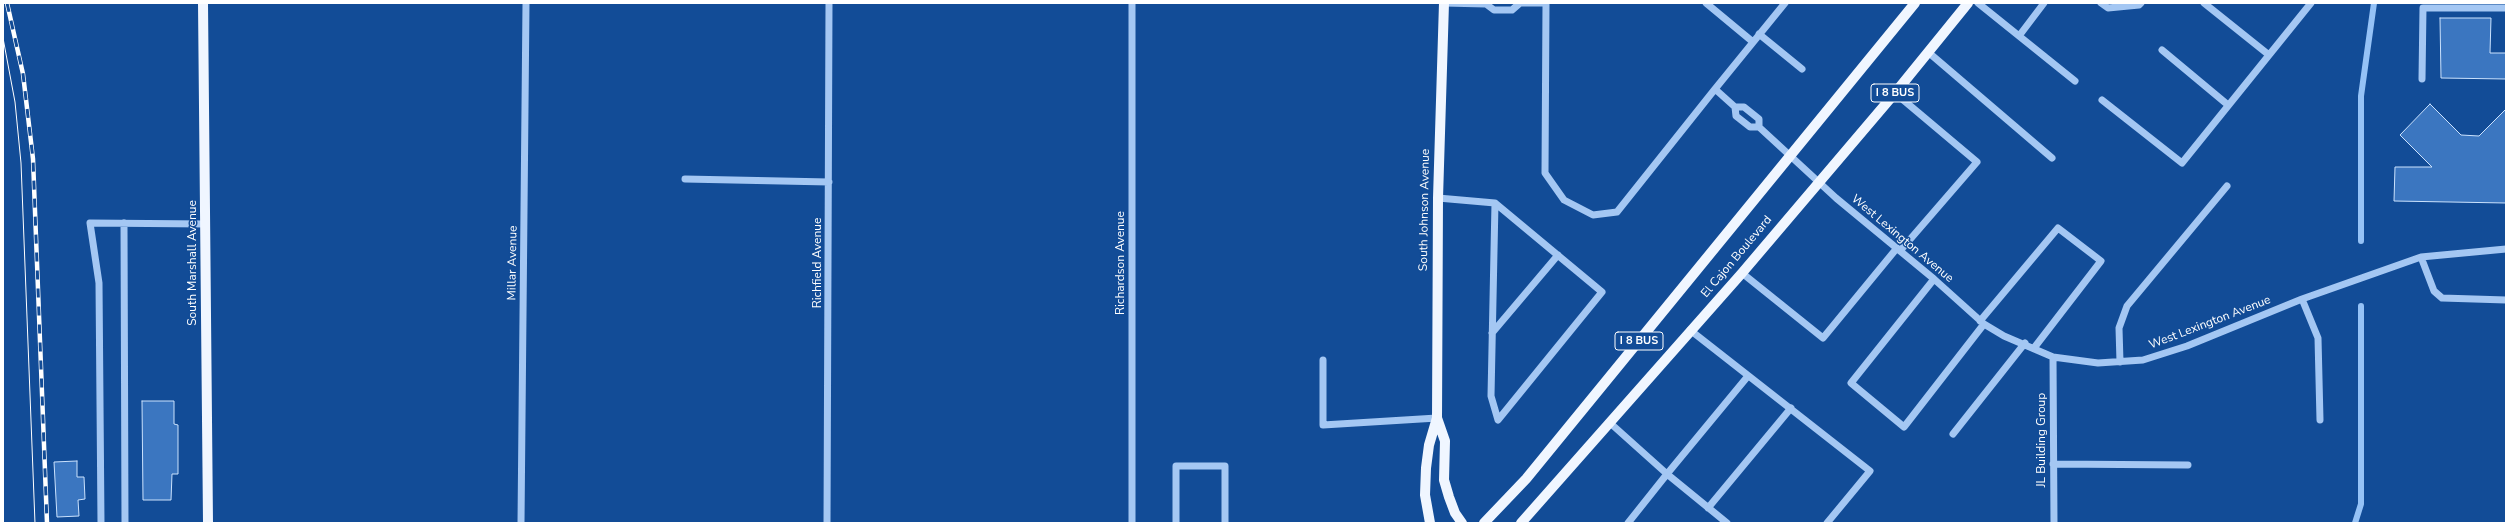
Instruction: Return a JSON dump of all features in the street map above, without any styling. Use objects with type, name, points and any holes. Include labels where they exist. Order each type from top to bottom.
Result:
[{"type":"main road","name":"South Marshall Avenue","points":[[203,3],[208,523]]},
{"type":"main road","name":"South Johnson Avenue","points":[[1430,523],[1425,495],[1429,445],[1437,418],[1438,198],[1444,3]]},
{"type":"main road","name":"El Cajon Boulevard","points":[[1484,523],[1526,479],[1915,3]]},
{"type":"main road","name":"El Cajon Boulevard","points":[[1521,523],[1690,330],[1742,273],[1818,181],[1895,93],[1968,3]]},
{"type":"main road","name":"South Johnson Avenue","points":[[1437,418],[1445,441],[1446,486],[1455,513],[1462,523]]},
{"type":"street","name":"Millar Avenue","points":[[522,523],[526,3]]},
{"type":"street","name":"Richfield Avenue","points":[[826,523],[829,3]]},
{"type":"street","name":"Richardson Avenue","points":[[1132,3],[1132,523]]},
{"type":"street","points":[[1444,3],[1487,4],[1494,10],[1512,10],[1519,3],[1546,3],[1545,173],[1564,200],[1593,215],[1617,212],[1785,3]]},
{"type":"street","points":[[1706,3],[1753,42]]},
{"type":"street","points":[[1978,3],[2075,81]]},
{"type":"street","points":[[2019,36],[2044,3]]},
{"type":"street","points":[[2101,3],[2108,8],[2139,5],[2141,3]]},
{"type":"street","points":[[2204,3],[2270,55]]},
{"type":"street","points":[[2102,100],[2182,163],[2311,3]]},
{"type":"street","points":[[2422,79],[2423,8],[2506,8]]},
{"type":"street","points":[[1760,34],[1802,69]]},
{"type":"street","points":[[2162,50],[2228,105]]},
{"type":"street","points":[[1928,52],[2052,158]]},
{"type":"street","points":[[1715,89],[1735,107],[1736,116],[1750,127],[1759,127],[1759,119],[1744,107],[1735,107]]},
{"type":"street","points":[[1742,273],[1823,338],[1898,250],[1977,162],[1895,93]]},
{"type":"street","name":"West Lexington Avenue","points":[[1759,127],[1836,198],[1934,279],[1982,322],[2004,336],[2025,343],[2053,357],[2098,363],[2120,362],[2165,354],[2302,299],[2421,257],[2506,249]]},
{"type":"street","points":[[685,179],[829,182]]},
{"type":"street","points":[[2120,362],[2119,328],[2127,306],[2227,186]]},
{"type":"street","points":[[1438,198],[1495,203],[1602,292],[1498,420],[1491,396],[1495,203]]},
{"type":"street","points":[[101,523],[98,283],[90,223],[206,224]]},
{"type":"street","points":[[124,223],[125,523]]},
{"type":"street","points":[[1934,279],[1851,383],[1904,427],[1982,322],[2058,228],[2101,261],[2034,348]]},
{"type":"street","points":[[1492,333],[1558,255]]},
{"type":"street","points":[[2421,257],[2434,291],[2442,298],[2506,300]]},
{"type":"street","points":[[2302,299],[2318,338],[2320,420]]},
{"type":"street","points":[[1690,330],[1870,471],[1827,523]]},
{"type":"street","points":[[1953,434],[2025,343]]},
{"type":"street","name":"JL Building Group","points":[[2053,357],[2054,523]]},
{"type":"street","points":[[1323,360],[1323,425],[1437,418]]},
{"type":"street","points":[[1628,523],[1748,376]]},
{"type":"street","points":[[1708,508],[1791,408]]},
{"type":"street","points":[[1609,422],[1667,474],[1727,523]]},
{"type":"street","points":[[2053,464],[2188,465]]},
{"type":"street","points":[[1176,523],[1176,466],[1225,466],[1225,523]]},
{"type":"building","points":[[2440,18],[2491,18],[2490,53],[2506,53],[2506,79],[2441,78]]},
{"type":"building","points":[[2430,104],[2461,135],[2479,136],[2506,109],[2506,203],[2394,201],[2395,167],[2432,167],[2400,135]]},
{"type":"building","points":[[142,401],[174,401],[174,424],[178,425],[178,474],[172,474],[171,500],[143,500]]},
{"type":"building","points":[[77,461],[77,477],[84,477],[85,499],[78,500],[79,516],[57,517],[54,462]]},
{"type":"waterway","points":[[2361,241],[2361,96],[2374,3]]},
{"type":"waterway","points":[[2355,523],[2361,504],[2361,306]]},
{"type":"tram line","points":[[3,38],[15,102],[21,163],[35,523]]},
{"type":"railway","points":[[7,3],[23,74],[33,159],[47,523]]}]
